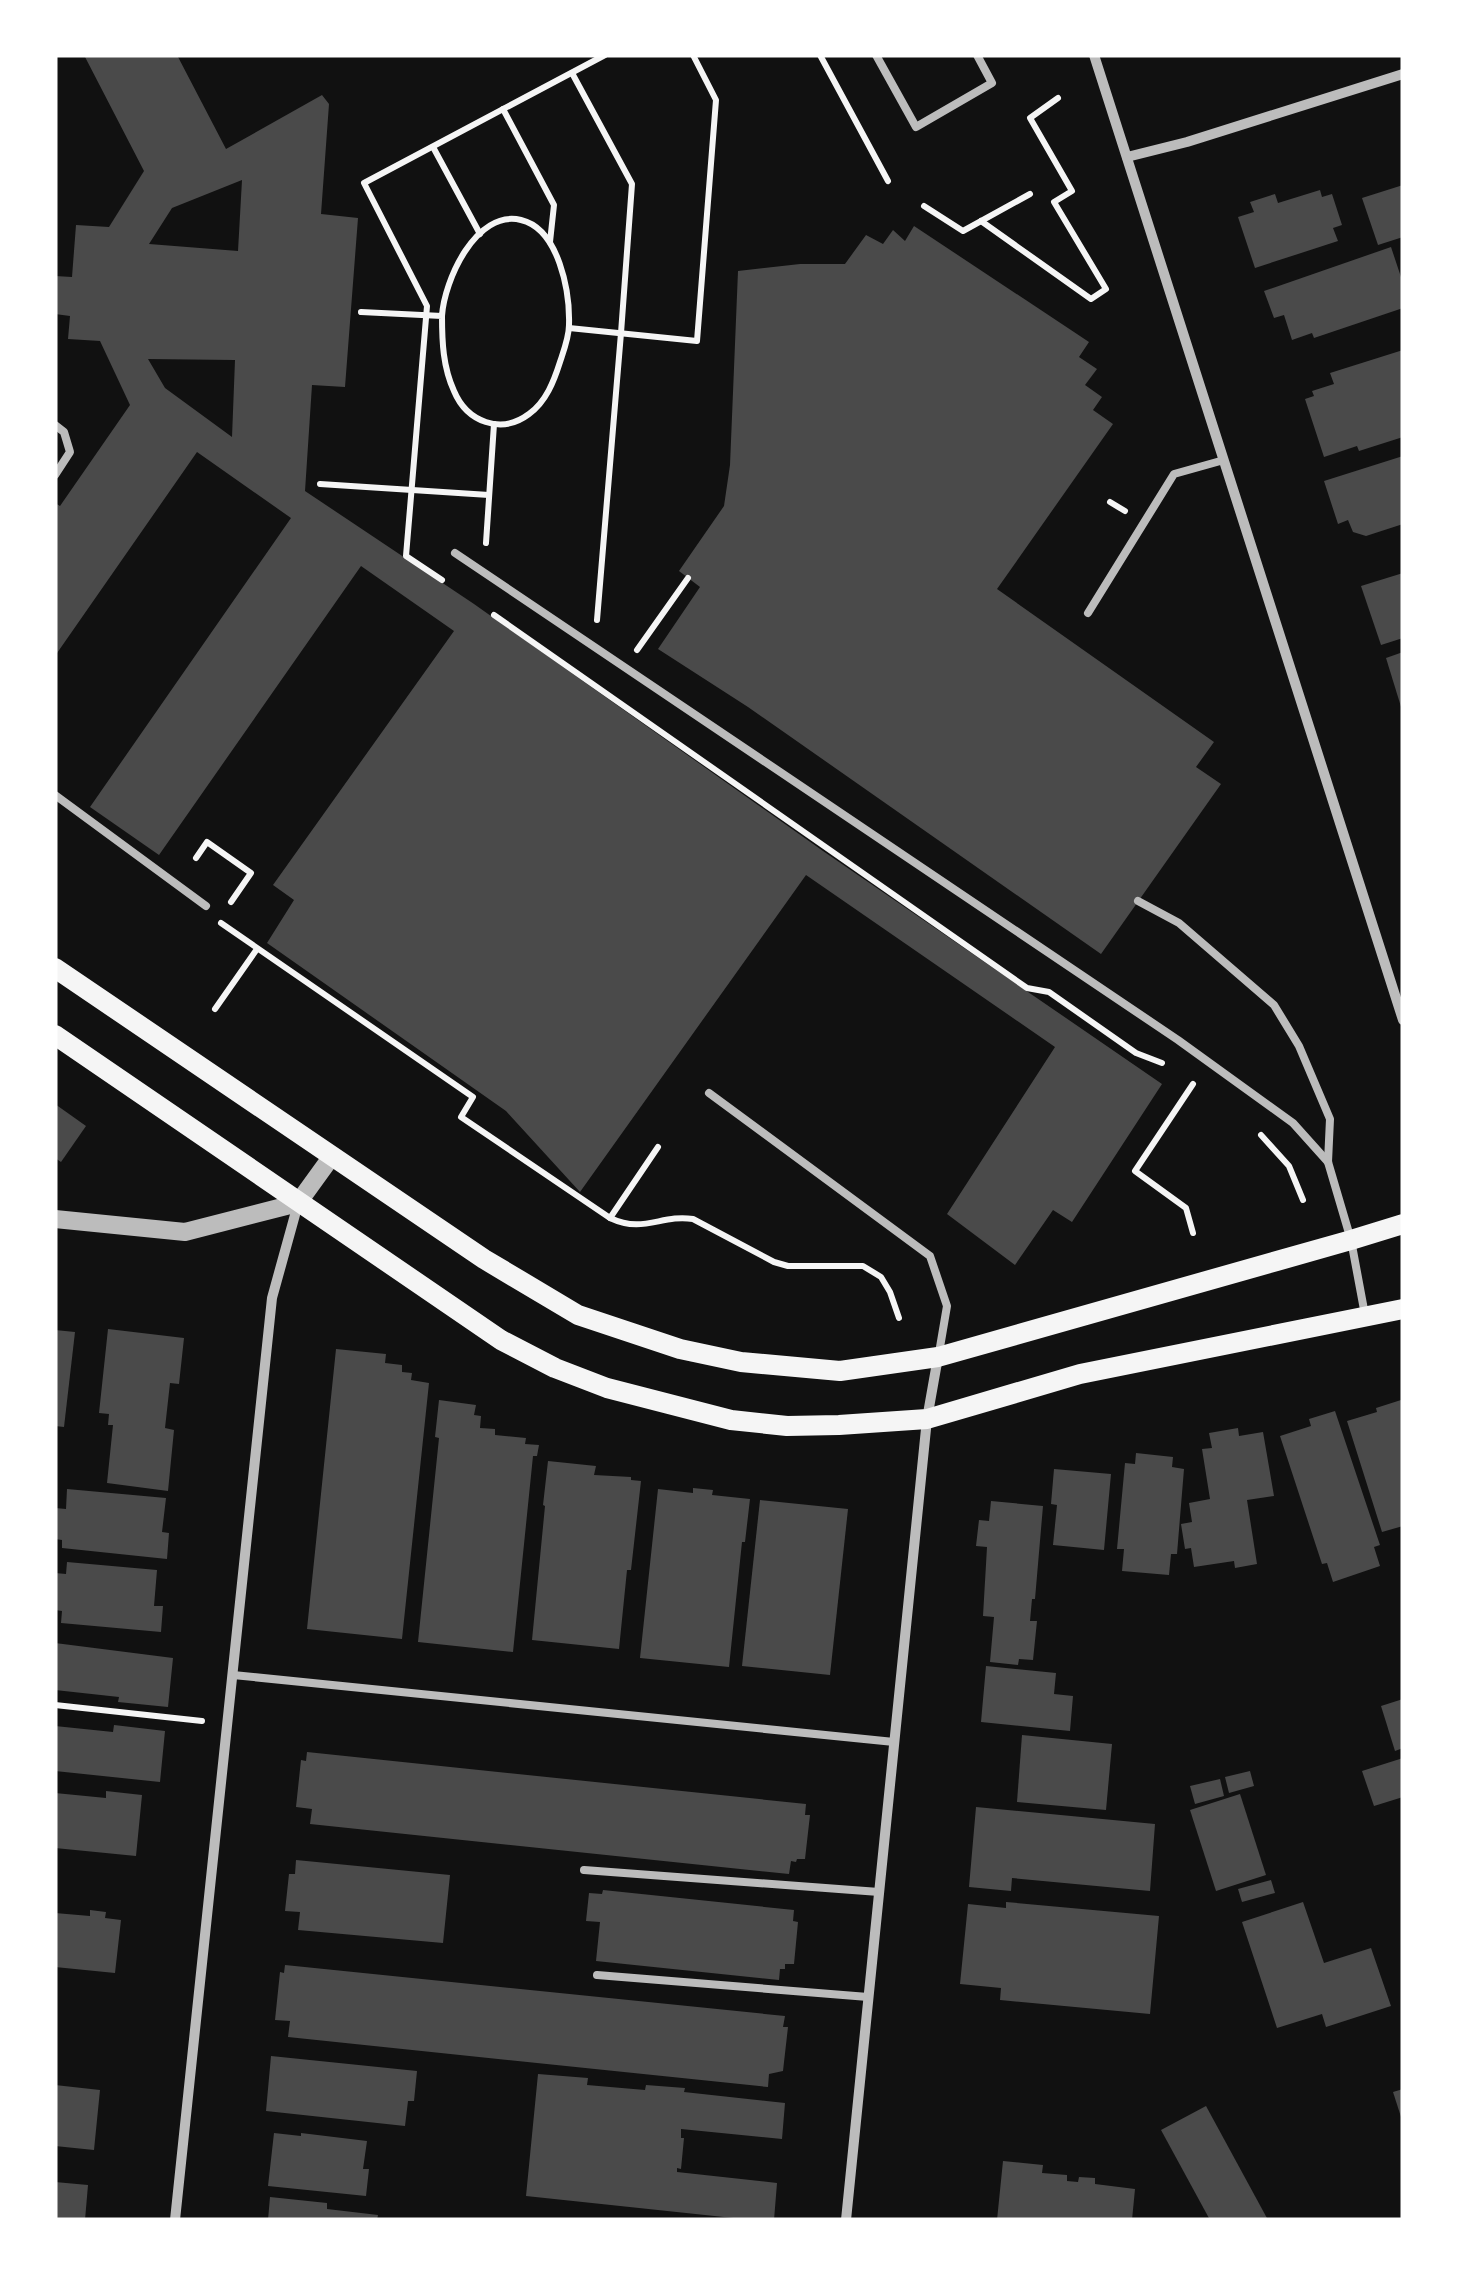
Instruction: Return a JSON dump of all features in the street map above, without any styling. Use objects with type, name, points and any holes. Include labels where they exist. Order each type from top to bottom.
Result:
[{"type":"main road","points":[[55,968],[484,1259],[578,1315],[680,1349],[741,1362],[840,1371],[938,1357],[1403,1224]]},
{"type":"main road","points":[[55,1035],[501,1340],[555,1368],[608,1388],[731,1420],[787,1426],[927,1419],[1080,1374],[1403,1309]]},
{"type":"street","points":[[1094,55],[1403,1020]]},
{"type":"street","points":[[1127,156],[1187,142],[1403,74]]},
{"type":"street","points":[[175,2220],[272,1298],[298,1203],[332,1156]]},
{"type":"street","points":[[55,1219],[185,1232],[298,1203]]},
{"type":"street","points":[[846,2220],[927,1419],[938,1357]]},
{"type":"lane","points":[[876,55],[916,127],[992,84],[977,55]]},
{"type":"lane","points":[[55,424],[64,432],[70,452],[55,475]]},
{"type":"lane","points":[[1088,614],[1174,474],[1224,460]]},
{"type":"lane","points":[[455,553],[1178,1040],[1293,1122],[1328,1162]]},
{"type":"lane","points":[[55,795],[206,906]]},
{"type":"lane","points":[[1138,901],[1179,923],[1274,1004],[1299,1046],[1330,1120],[1328,1162],[1352,1240],[1365,1317]]},
{"type":"lane","points":[[709,1092],[930,1256],[947,1306],[938,1357]]},
{"type":"lane","points":[[233,1675],[894,1742]]},
{"type":"lane","points":[[584,1870],[879,1892]]},
{"type":"lane","points":[[598,1975],[868,1997]]},
{"type":"path","points":[[451,585],[406,556],[426,306],[364,183],[605,55]]},
{"type":"path","points":[[569,328],[697,341],[716,100],[693,55]]},
{"type":"path","points":[[820,55],[888,181]]},
{"type":"path","points":[[572,72],[632,184],[594,648],[584,678]]},
{"type":"path","points":[[982,221],[1091,299],[1106,289],[1054,202],[1072,191],[1030,118],[1058,98]]},
{"type":"path","points":[[503,109],[554,204],[550,244]]},
{"type":"path","points":[[433,147],[480,234]]},
{"type":"path","points":[[924,206],[963,231],[1030,194]]},
{"type":"path","points":[[503,220],[521,220],[534,226],[550,244],[564,278],[569,328],[554,380],[529,414],[512,423],[484,423],[455,395],[446,369],[442,316],[447,285],[480,234],[503,220]]},
{"type":"path","points":[[362,312],[442,316]]},
{"type":"path","points":[[494,424],[480,605],[1027,988],[1050,992],[1136,1053],[1165,1065]]},
{"type":"path","points":[[320,484],[490,496]]},
{"type":"path","points":[[636,652],[688,578]]},
{"type":"path","points":[[611,696],[604,697],[615,682]]},
{"type":"path","points":[[196,858],[206,842],[251,873],[229,905]]},
{"type":"path","points":[[217,921],[473,1097],[461,1117],[610,1218],[623,1225],[638,1226],[680,1217],[693,1219],[788,1266],[864,1266],[881,1277],[899,1318]]},
{"type":"path","points":[[214,1009],[257,948]]},
{"type":"path","points":[[1179,1074],[1206,1092]]},
{"type":"path","points":[[1193,1084],[1135,1172],[1186,1208],[1194,1233]]},
{"type":"path","points":[[1258,1133],[1289,1166],[1303,1200]]},
{"type":"path","points":[[610,1218],[658,1147]]},
{"type":"path","points":[[55,1705],[168,1718]]},
{"type":"building","points":[[84,55],[177,55],[226,149],[322,95],[329,104],[321,214],[358,218],[345,387],[312,385],[305,491],[474,604],[1162,1084],[1072,1222],[1053,1210],[1015,1265],[947,1214],[1055,1047],[806,875],[580,1192],[506,1111],[267,943],[294,900],[273,885],[454,631],[361,566],[159,855],[90,807],[291,518],[197,452],[55,656],[55,503],[60,506],[130,405],[100,341],[68,339],[70,316],[55,314],[55,276],[72,277],[76,225],[109,227],[144,171]],"holes":[[[242,180],[238,251],[149,244],[172,208]],[[148,359],[235,360],[232,437],[165,388]]]},
{"type":"building","points":[[1403,185],[1403,237],[1378,245],[1362,198]]},
{"type":"building","points":[[1320,190],[1322,197],[1332,194],[1342,225],[1333,228],[1338,241],[1255,268],[1238,217],[1254,212],[1250,202],[1275,194],[1278,203]]},
{"type":"building","points":[[914,226],[1089,342],[1079,357],[1097,369],[1085,385],[1102,397],[1093,410],[1113,424],[997,589],[1214,742],[1196,767],[1221,784],[1101,954],[748,707],[658,649],[700,587],[679,571],[724,506],[730,465],[738,271],[845,264],[866,235],[883,244],[893,230],[905,241]]},
{"type":"building","points":[[1391,247],[1403,283],[1403,308],[1314,338],[1312,333],[1292,340],[1284,315],[1274,318],[1264,291]]},
{"type":"building","points":[[1403,350],[1403,437],[1324,457],[1305,399],[1314,396],[1312,391],[1334,384],[1330,373]]},
{"type":"building","points":[[1403,456],[1403,524],[1366,536],[1353,532],[1348,520],[1338,524],[1324,481]]},
{"type":"building","points":[[1403,573],[1403,638],[1381,645],[1361,586]]},
{"type":"building","points":[[1403,652],[1403,709],[1402,710],[1386,658]]},
{"type":"building","points":[[55,1104],[86,1126],[61,1162],[55,1158]]},
{"type":"building","points":[[108,1329],[184,1338],[179,1384],[170,1383],[165,1428],[174,1430],[168,1491],[107,1483],[113,1425],[108,1425],[109,1414],[99,1413]]},
{"type":"building","points":[[55,1330],[75,1332],[64,1427],[55,1426]]},
{"type":"building","points":[[336,1349],[386,1354],[385,1363],[402,1365],[402,1372],[412,1373],[411,1380],[429,1383],[402,1639],[307,1629]]},
{"type":"building","points":[[439,1400],[476,1405],[474,1415],[481,1416],[480,1428],[495,1429],[495,1435],[526,1438],[525,1444],[539,1445],[537,1456],[533,1456],[513,1652],[418,1642],[439,1438],[435,1437]]},
{"type":"building","points":[[1401,1400],[1403,1526],[1382,1532],[1347,1421]]},
{"type":"building","points":[[1335,1411],[1380,1545],[1374,1547],[1380,1566],[1333,1582],[1327,1563],[1322,1564],[1280,1436],[1311,1426],[1309,1419]]},
{"type":"building","points":[[1238,1428],[1239,1436],[1263,1432],[1274,1496],[1247,1500],[1257,1564],[1235,1568],[1234,1561],[1194,1567],[1191,1548],[1185,1549],[1181,1524],[1192,1522],[1189,1503],[1210,1499],[1202,1449],[1212,1448],[1209,1433]]},
{"type":"building","points":[[1136,1453],[1173,1457],[1172,1467],[1184,1469],[1177,1554],[1171,1554],[1169,1575],[1122,1571],[1124,1549],[1117,1549],[1125,1463],[1135,1464]]},
{"type":"building","points":[[548,1461],[596,1466],[594,1475],[641,1481],[619,1649],[532,1640]]},
{"type":"building","points":[[1054,1469],[1111,1474],[1104,1550],[1053,1545],[1057,1505],[1051,1504]]},
{"type":"building","points":[[693,1488],[713,1490],[712,1495],[750,1499],[729,1667],[640,1658],[658,1489],[693,1493]]},
{"type":"building","points":[[67,1489],[166,1498],[162,1532],[169,1533],[167,1559],[62,1548],[62,1540],[55,1539],[55,1508],[66,1509]]},
{"type":"building","points":[[760,1500],[848,1509],[830,1675],[742,1666]]},
{"type":"building","points":[[991,1501],[1043,1506],[1030,1621],[1037,1621],[1033,1660],[1019,1659],[1018,1665],[990,1662],[994,1617],[983,1616],[987,1547],[976,1546],[979,1520],[989,1521]]},
{"type":"building","points":[[67,1562],[157,1570],[154,1606],[163,1606],[161,1632],[61,1623],[62,1611],[55,1610],[55,1573],[66,1574]]},
{"type":"building","points":[[55,1643],[173,1658],[168,1707],[55,1690]]},
{"type":"building","points":[[986,1666],[1056,1673],[1054,1694],[1073,1696],[1070,1731],[981,1722]]},
{"type":"building","points":[[1403,1699],[1403,1748],[1395,1751],[1381,1706]]},
{"type":"building","points":[[114,1725],[165,1731],[160,1782],[55,1771],[55,1726],[113,1732]]},
{"type":"building","points":[[1022,1735],[1112,1744],[1106,1810],[1017,1802]]},
{"type":"building","points":[[307,1752],[806,1804],[805,1815],[810,1815],[805,1859],[791,1861],[789,1874],[310,1824],[312,1809],[296,1807],[301,1760],[306,1761]]},
{"type":"building","points":[[1403,1758],[1403,1797],[1374,1806],[1362,1771]]},
{"type":"building","points":[[1250,1771],[1254,1786],[1229,1793],[1225,1777]]},
{"type":"building","points":[[1220,1779],[1224,1796],[1195,1804],[1190,1786]]},
{"type":"building","points":[[106,1791],[142,1795],[136,1856],[55,1848],[55,1793],[106,1798]]},
{"type":"building","points":[[1240,1794],[1266,1875],[1216,1891],[1190,1810]]},
{"type":"building","points":[[976,1807],[1155,1824],[1150,1891],[1012,1878],[1011,1891],[969,1887]]},
{"type":"building","points":[[296,1860],[450,1875],[443,1943],[298,1930],[300,1912],[285,1911],[289,1874],[295,1874]]},
{"type":"building","points":[[1271,1880],[1275,1893],[1242,1902],[1238,1889]]},
{"type":"building","points":[[603,1890],[794,1910],[793,1921],[798,1922],[794,1964],[785,1964],[785,1969],[780,1969],[779,1980],[596,1961],[600,1922],[586,1921],[589,1893],[602,1894]]},
{"type":"building","points":[[1006,1902],[1159,1916],[1150,2014],[1000,2000],[1001,1988],[960,1984],[968,1904],[1006,1908]]},
{"type":"building","points":[[1303,1902],[1324,1963],[1371,1948],[1391,2006],[1326,2027],[1322,2014],[1277,2028],[1242,1922]]},
{"type":"building","points":[[90,1910],[106,1912],[105,1918],[121,1920],[115,1973],[55,1967],[55,1913],[90,1916]]},
{"type":"building","points":[[285,1965],[785,2016],[783,2027],[788,2027],[783,2071],[769,2074],[768,2087],[288,2037],[290,2021],[275,2020],[280,1972],[284,1973]]},
{"type":"building","points":[[271,2056],[417,2071],[414,2101],[408,2101],[405,2126],[266,2111]]},
{"type":"building","points":[[538,2074],[588,2078],[587,2085],[645,2090],[646,2085],[685,2088],[684,2092],[785,2103],[782,2139],[681,2129],[681,2169],[677,2168],[677,2172],[777,2183],[774,2220],[526,2196]]},
{"type":"building","points":[[55,2085],[100,2090],[94,2150],[55,2146]]},
{"type":"building","points":[[1403,2089],[1403,2120],[1402,2120],[1393,2092]]},
{"type":"building","points":[[1206,2106],[1268,2220],[1210,2220],[1161,2130]]},
{"type":"building","points":[[274,2133],[367,2141],[363,2169],[369,2169],[366,2196],[268,2186]]},
{"type":"building","points":[[1003,2161],[1043,2165],[1042,2173],[1067,2175],[1067,2181],[1095,2178],[1095,2184],[1135,2189],[1132,2220],[997,2220]]},
{"type":"building","points":[[55,2182],[88,2185],[85,2220],[55,2220]]},
{"type":"building","points":[[270,2197],[327,2203],[327,2209],[378,2215],[377,2220],[268,2220]]}]
